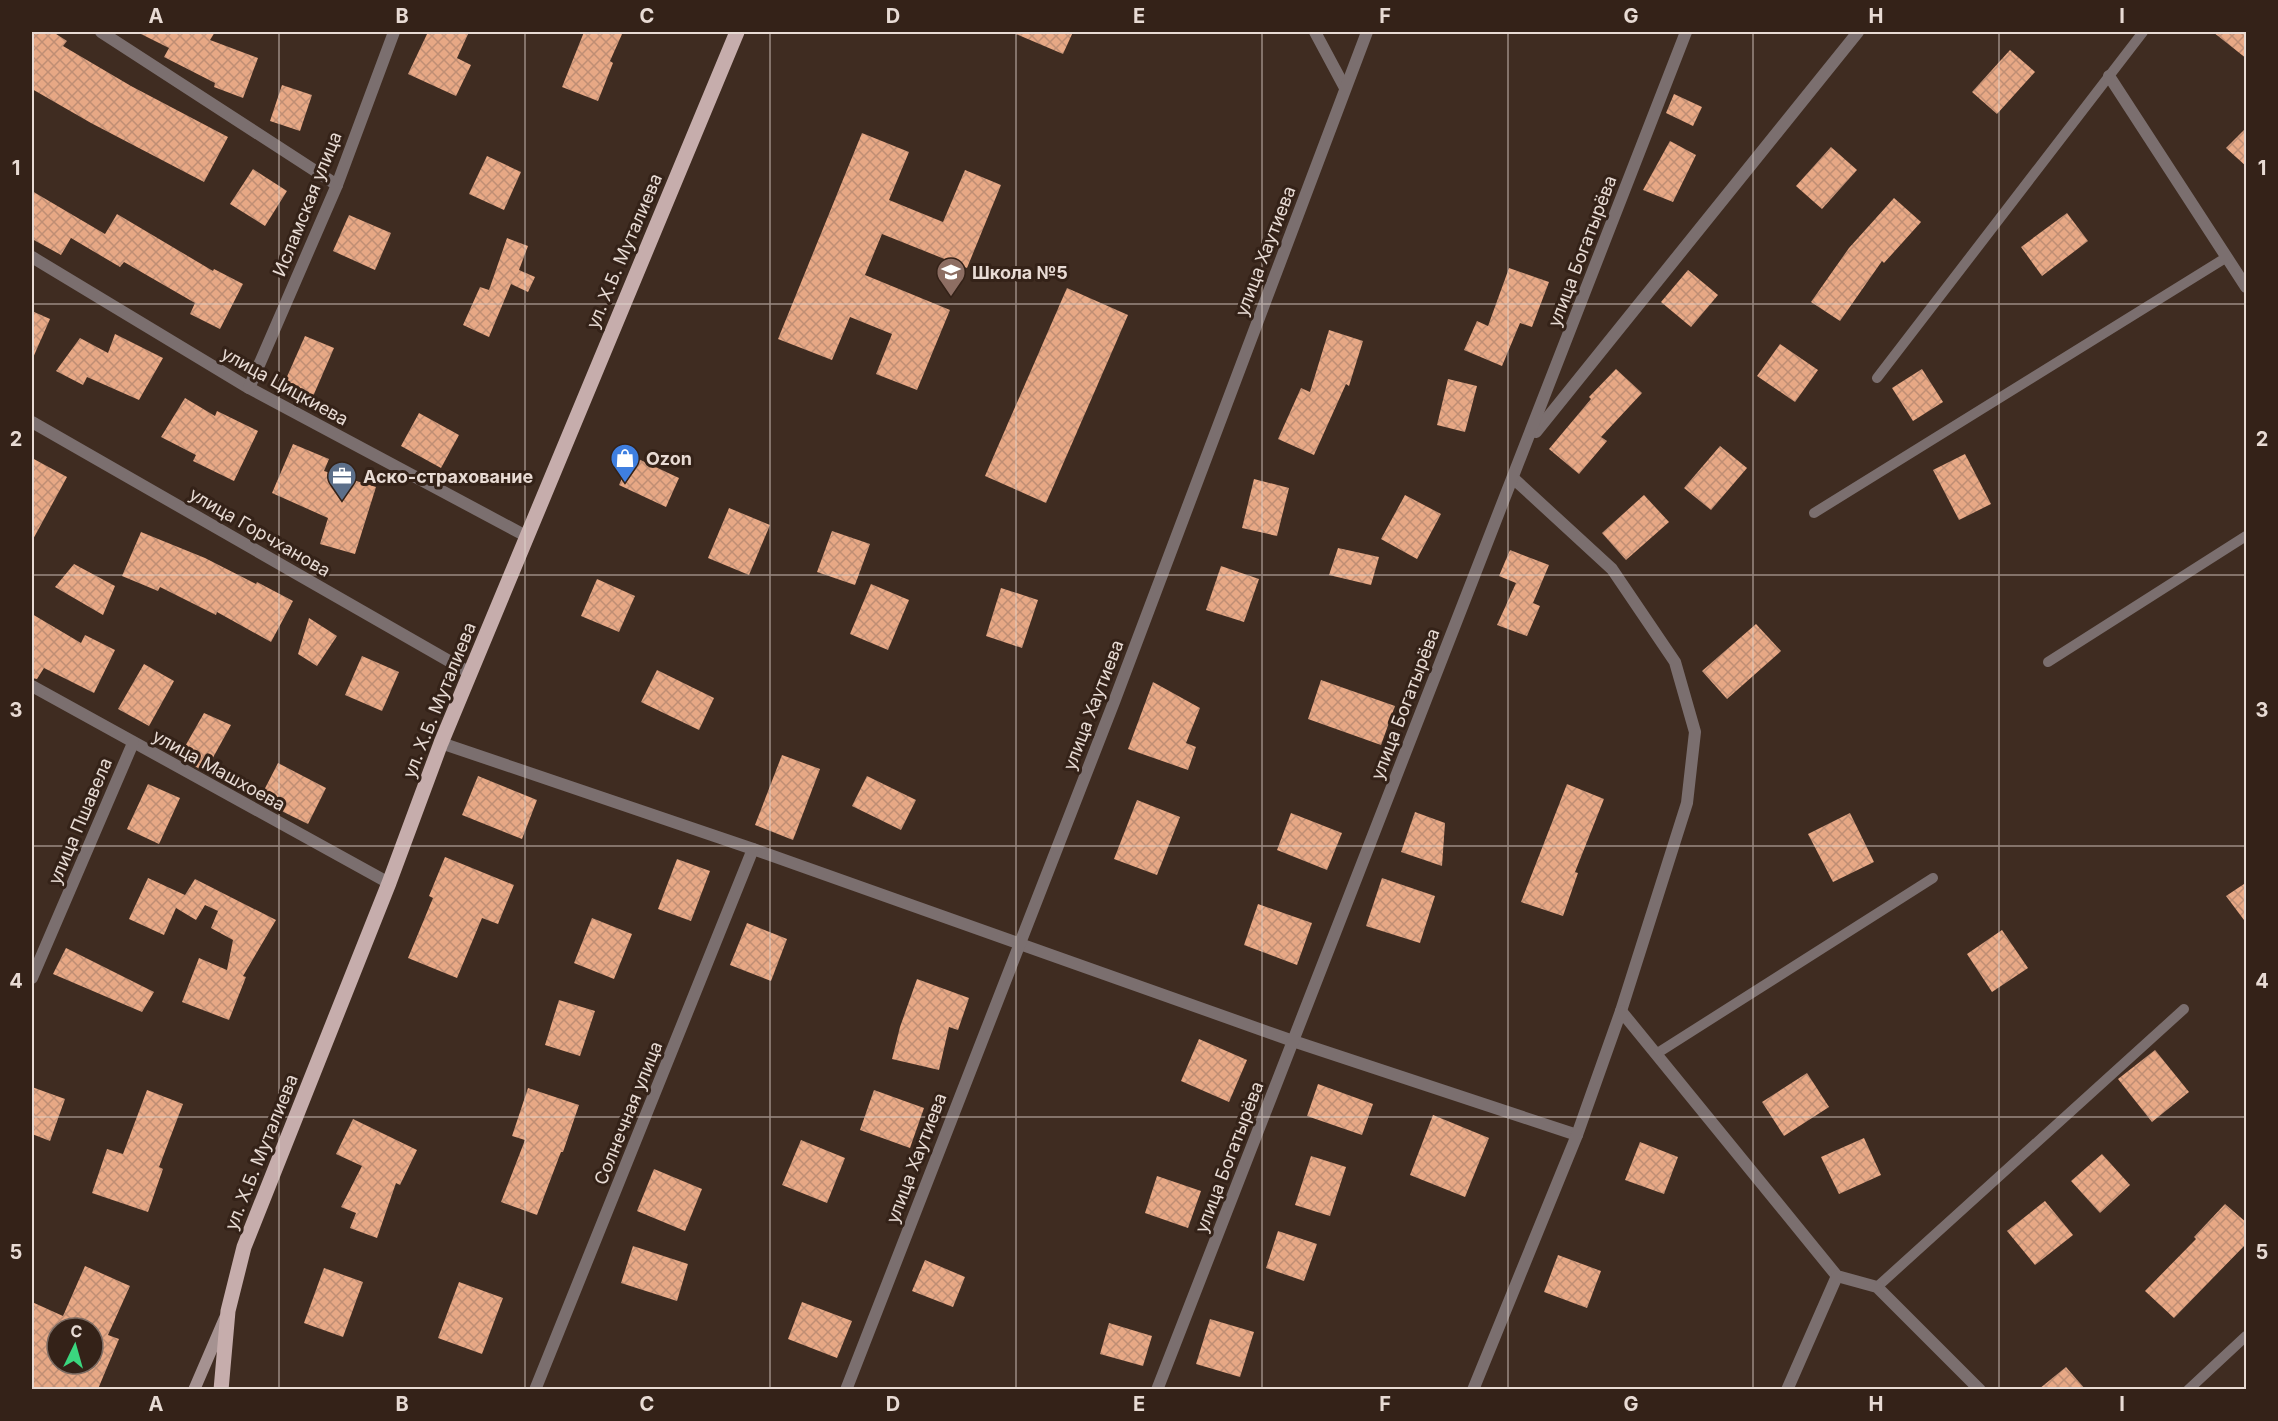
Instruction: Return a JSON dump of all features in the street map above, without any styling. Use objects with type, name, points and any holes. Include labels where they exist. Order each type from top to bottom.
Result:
[{"type":"main road","name":"ул. Х.Б. Муталиева","points":[[228,1311],[243,1247],[389,883],[441,743],[736,32]]},
{"type":"main road","points":[[221,1389],[228,1311]]},
{"type":"street","points":[[101,32],[337,184]]},
{"type":"street","name":"Исламская улица","points":[[249,388],[337,184],[394,32]]},
{"type":"street","points":[[1315,32],[1345,88]]},
{"type":"street","name":"улица Хаутиева","points":[[846,1389],[1114,702],[1367,32]]},
{"type":"street","name":"улица Богатырёва","points":[[1157,1389],[1686,32]]},
{"type":"street","points":[[1527,442],[1858,32]]},
{"type":"street","points":[[2109,76],[2247,287]]},
{"type":"street","name":"улица Цицкиева","points":[[32,257],[249,388],[526,536]]},
{"type":"street","name":"улица Горчханова","points":[[32,422],[470,673]]},
{"type":"street","points":[[1473,1389],[1576,1135],[1621,1011],[1687,803],[1695,732],[1675,662],[1612,569],[1513,478]]},
{"type":"street","name":"улица Машхоева","points":[[32,686],[389,883]]},
{"type":"street","name":"улица Пшавела","points":[[32,974],[133,743]]},
{"type":"street","points":[[441,743],[753,849],[1293,1041],[1576,1135]]},
{"type":"street","name":"Солнечная улица","points":[[535,1389],[753,849]]},
{"type":"street","points":[[1621,1011],[1837,1276],[1877,1287],[1980,1389]]},
{"type":"street","points":[[1787,1389],[1837,1276]]},
{"type":"street","name":"ул. Х.Б. Муталиева","points":[[194,1389],[228,1311]]},
{"type":"lane","points":[[1877,378],[2143,32]]},
{"type":"lane","points":[[1814,513],[2226,258]]},
{"type":"lane","points":[[2048,662],[2247,536]]},
{"type":"lane","points":[[1656,1054],[1933,878]]},
{"type":"lane","points":[[1877,1287],[2184,1009]]},
{"type":"lane","points":[[2188,1389],[2247,1336]]},
{"type":"building","points":[[32,32],[53,32],[67,41],[63,46],[131,86],[228,137],[204,182],[91,123],[32,89]]},
{"type":"building","points":[[137,32],[215,32],[210,40],[258,58],[243,98],[214,87],[215,83],[164,57],[169,48]]},
{"type":"building","points":[[428,32],[469,32],[457,58],[471,65],[456,96],[408,74]]},
{"type":"building","points":[[584,32],[623,32],[610,61],[613,63],[598,101],[562,87]]},
{"type":"building","points":[[1011,32],[1073,32],[1063,54]]},
{"type":"building","points":[[2213,32],[2247,32],[2247,59]]},
{"type":"building","points":[[2010,50],[2035,72],[1997,114],[1972,92]]},
{"type":"building","points":[[282,85],[312,95],[300,131],[270,121]]},
{"type":"building","points":[[1674,94],[1702,107],[1693,126],[1666,113]]},
{"type":"building","points":[[2247,127],[2247,167],[2226,148]]},
{"type":"building","name":"Школа №5","points":[[862,133],[909,152],[889,200],[943,222],[965,170],[1001,185],[967,268],[882,234],[865,275],[950,310],[917,390],[876,374],[892,334],[850,317],[832,360],[778,339]]},
{"type":"building","points":[[1670,141],[1696,155],[1673,202],[1643,190]]},
{"type":"building","points":[[1831,147],[1857,170],[1822,209],[1796,186]]},
{"type":"building","points":[[487,156],[521,172],[504,210],[469,194]]},
{"type":"building","points":[[253,169],[287,191],[265,226],[230,204]]},
{"type":"building","points":[[32,191],[105,234],[117,214],[213,271],[214,269],[243,284],[220,329],[190,314],[195,303],[124,262],[120,267],[71,238],[61,255],[32,239]]},
{"type":"building","points":[[1894,198],[1921,222],[1884,263],[1882,261],[1840,321],[1811,302],[1849,248]]},
{"type":"building","points":[[2067,213],[2088,241],[2042,276],[2021,247]]},
{"type":"building","points":[[349,215],[391,233],[375,270],[333,251]]},
{"type":"building","points":[[507,238],[528,246],[519,270],[535,277],[528,292],[511,284],[489,337],[463,325],[480,287],[489,290]]},
{"type":"building","points":[[1509,268],[1549,282],[1532,327],[1520,323],[1502,366],[1464,350],[1477,321],[1488,326]]},
{"type":"building","points":[[1688,270],[1718,295],[1691,327],[1661,302]]},
{"type":"building","points":[[1067,288],[1128,315],[1046,503],[985,476]]},
{"type":"building","points":[[32,311],[50,319],[32,360]]},
{"type":"building","points":[[1329,330],[1363,341],[1349,386],[1346,384],[1314,455],[1278,439],[1301,388],[1310,392]]},
{"type":"building","points":[[115,334],[163,358],[139,400],[87,377],[83,385],[56,371],[80,338],[108,353]]},
{"type":"building","points":[[305,336],[334,348],[311,401],[282,388]]},
{"type":"building","points":[[1780,344],[1818,370],[1795,402],[1757,376]]},
{"type":"building","points":[[1616,369],[1642,393],[1601,437],[1607,441],[1579,474],[1549,449],[1591,399],[1589,397]]},
{"type":"building","points":[[1922,369],[1943,402],[1913,421],[1892,388]]},
{"type":"building","points":[[1448,379],[1477,386],[1465,432],[1437,425]]},
{"type":"building","points":[[185,398],[215,416],[217,411],[258,431],[234,481],[193,461],[196,455],[161,437]]},
{"type":"building","points":[[419,413],[459,435],[441,468],[401,446]]},
{"type":"building","points":[[293,444],[329,459],[324,471],[376,487],[355,554],[320,544],[328,518],[272,493]]},
{"type":"building","points":[[1720,446],[1747,468],[1711,510],[1684,488]]},
{"type":"building","points":[[1965,454],[1991,504],[1959,520],[1933,470]]},
{"type":"building","points":[[632,456],[679,478],[666,507],[619,485]]},
{"type":"building","points":[[32,458],[67,477],[32,541]]},
{"type":"building","points":[[1254,479],[1289,488],[1277,536],[1242,528]]},
{"type":"building","points":[[1405,495],[1441,514],[1417,559],[1381,539]]},
{"type":"building","points":[[1644,495],[1669,522],[1626,560],[1602,533]]},
{"type":"building","points":[[729,508],[770,525],[749,575],[708,558]]},
{"type":"building","points":[[832,531],[870,544],[855,585],[817,572]]},
{"type":"building","points":[[141,532],[205,558],[293,601],[271,642],[217,612],[216,615],[160,587],[158,591],[122,576]]},
{"type":"building","points":[[1338,548],[1379,557],[1371,585],[1329,575]]},
{"type":"building","points":[[1510,550],[1549,565],[1533,603],[1540,606],[1527,636],[1497,625],[1516,583],[1499,576]]},
{"type":"building","points":[[74,564],[115,586],[103,615],[55,587]]},
{"type":"building","points":[[1221,566],[1259,579],[1244,622],[1206,610]]},
{"type":"building","points":[[597,579],[635,596],[619,632],[581,616]]},
{"type":"building","points":[[871,584],[909,600],[888,650],[850,634]]},
{"type":"building","points":[[1001,588],[1038,600],[1022,648],[986,636]]},
{"type":"building","points":[[32,614],[81,643],[85,635],[115,650],[94,693],[44,668],[37,679],[32,678]]},
{"type":"building","points":[[309,618],[337,636],[317,666],[298,654]]},
{"type":"building","points":[[1756,624],[1781,651],[1727,699],[1702,671]]},
{"type":"building","points":[[362,656],[399,672],[382,711],[345,695]]},
{"type":"building","points":[[144,664],[174,681],[149,726],[118,709]]},
{"type":"building","points":[[657,670],[714,698],[699,730],[641,702]]},
{"type":"building","points":[[1321,680],[1395,706],[1381,745],[1308,719]]},
{"type":"building","points":[[1153,682],[1200,708],[1186,743],[1196,747],[1188,770],[1128,749]]},
{"type":"building","points":[[204,713],[231,725],[205,772],[179,757]]},
{"type":"building","points":[[782,755],[820,769],[793,840],[755,825]]},
{"type":"building","points":[[278,763],[326,788],[308,824],[259,800]]},
{"type":"building","points":[[478,776],[537,800],[522,839],[462,815]]},
{"type":"building","points":[[867,776],[916,800],[901,830],[852,806]]},
{"type":"building","points":[[148,784],[180,798],[159,844],[127,829]]},
{"type":"building","points":[[1567,784],[1604,799],[1575,872],[1578,873],[1563,916],[1521,902]]},
{"type":"building","points":[[1137,800],[1180,817],[1157,875],[1114,859]]},
{"type":"building","points":[[1415,812],[1445,823],[1442,866],[1401,852]]},
{"type":"building","points":[[1291,813],[1342,833],[1327,870],[1277,850]]},
{"type":"building","points":[[1850,813],[1874,862],[1833,882],[1808,834]]},
{"type":"building","points":[[445,857],[514,885],[498,924],[482,918],[457,978],[408,958],[433,898],[429,896]]},
{"type":"building","points":[[677,859],[710,871],[691,921],[658,909]]},
{"type":"building","points":[[148,878],[185,895],[195,879],[276,920],[243,976],[246,977],[229,1020],[182,1002],[199,958],[227,970],[233,940],[211,928],[218,911],[205,905],[196,920],[176,908],[164,935],[129,919]]},
{"type":"building","points":[[1382,878],[1435,896],[1420,943],[1366,926]]},
{"type":"building","points":[[2247,882],[2247,924],[2226,896]]},
{"type":"building","points":[[1258,904],[1312,923],[1297,965],[1244,945]]},
{"type":"building","points":[[592,918],[632,934],[614,979],[574,963]]},
{"type":"building","points":[[747,923],[787,939],[771,981],[730,965]]},
{"type":"building","points":[[2002,930],[2028,968],[1992,992],[1967,954]]},
{"type":"building","points":[[66,948],[154,992],[142,1012],[53,974]]},
{"type":"building","points":[[917,979],[969,998],[958,1030],[949,1027],[939,1070],[892,1059],[900,1027]]},
{"type":"building","points":[[559,1000],[595,1011],[580,1056],[545,1045]]},
{"type":"building","points":[[1199,1039],[1247,1060],[1229,1102],[1181,1081]]},
{"type":"building","points":[[2155,1050],[2189,1092],[2152,1122],[2118,1079]]},
{"type":"building","points":[[1807,1073],[1829,1107],[1784,1136],[1762,1102]]},
{"type":"building","points":[[1318,1084],[1373,1104],[1362,1135],[1307,1116]]},
{"type":"building","points":[[32,1087],[65,1099],[50,1141],[32,1134]]},
{"type":"building","points":[[528,1088],[579,1105],[563,1152],[561,1152],[537,1215],[501,1202],[525,1140],[512,1136]]},
{"type":"building","points":[[147,1090],[183,1104],[159,1167],[163,1169],[148,1212],[92,1193],[107,1149],[123,1154]]},
{"type":"building","points":[[874,1090],[924,1108],[910,1148],[860,1130]]},
{"type":"building","points":[[1433,1115],[1489,1138],[1465,1197],[1410,1175]]},
{"type":"building","points":[[353,1119],[417,1150],[400,1185],[396,1183],[377,1238],[350,1228],[356,1213],[341,1207],[362,1166],[336,1154]]},
{"type":"building","points":[[1864,1138],[1881,1175],[1839,1194],[1821,1157]]},
{"type":"building","points":[[801,1140],[845,1158],[827,1203],[782,1185]]},
{"type":"building","points":[[1640,1142],[1678,1157],[1664,1194],[1625,1180]]},
{"type":"building","points":[[2102,1154],[2130,1185],[2100,1213],[2071,1181]]},
{"type":"building","points":[[1311,1156],[1346,1167],[1330,1216],[1295,1205]]},
{"type":"building","points":[[654,1169],[702,1189],[685,1231],[637,1211]]},
{"type":"building","points":[[1157,1176],[1201,1191],[1188,1228],[1145,1213]]},
{"type":"building","points":[[2045,1201],[2073,1235],[2035,1265],[2007,1231]]},
{"type":"building","points":[[2225,1204],[2247,1223],[2247,1243],[2174,1318],[2145,1291],[2196,1239],[2194,1237]]},
{"type":"building","points":[[1278,1231],[1317,1244],[1304,1281],[1266,1268]]},
{"type":"building","points":[[633,1246],[688,1264],[677,1301],[621,1283]]},
{"type":"building","points":[[1558,1255],[1601,1271],[1587,1308],[1544,1292]]},
{"type":"building","points":[[925,1260],[965,1277],[953,1307],[912,1291]]},
{"type":"building","points":[[85,1266],[130,1286],[108,1335],[119,1339],[105,1372],[105,1316],[63,1316]]},
{"type":"building","points":[[324,1268],[363,1282],[343,1337],[304,1323]]},
{"type":"building","points":[[459,1282],[503,1298],[482,1354],[438,1338]]},
{"type":"building","points":[[32,1302],[63,1316],[45,1316],[45,1376],[103,1376],[98,1389],[32,1389]]},
{"type":"building","points":[[802,1302],[852,1321],[837,1358],[788,1339]]},
{"type":"building","points":[[1210,1319],[1254,1332],[1240,1377],[1196,1364]]},
{"type":"building","points":[[1109,1323],[1152,1336],[1143,1366],[1100,1354]]},
{"type":"building","points":[[2066,1367],[2085,1389],[2039,1389]]},
{"type":"place","name":"Школа №5","points":[[951,298]]},
{"type":"place","name":"Ozon","points":[[625,484]]},
{"type":"place","name":"Аско-страхование","points":[[342,502]]}]
